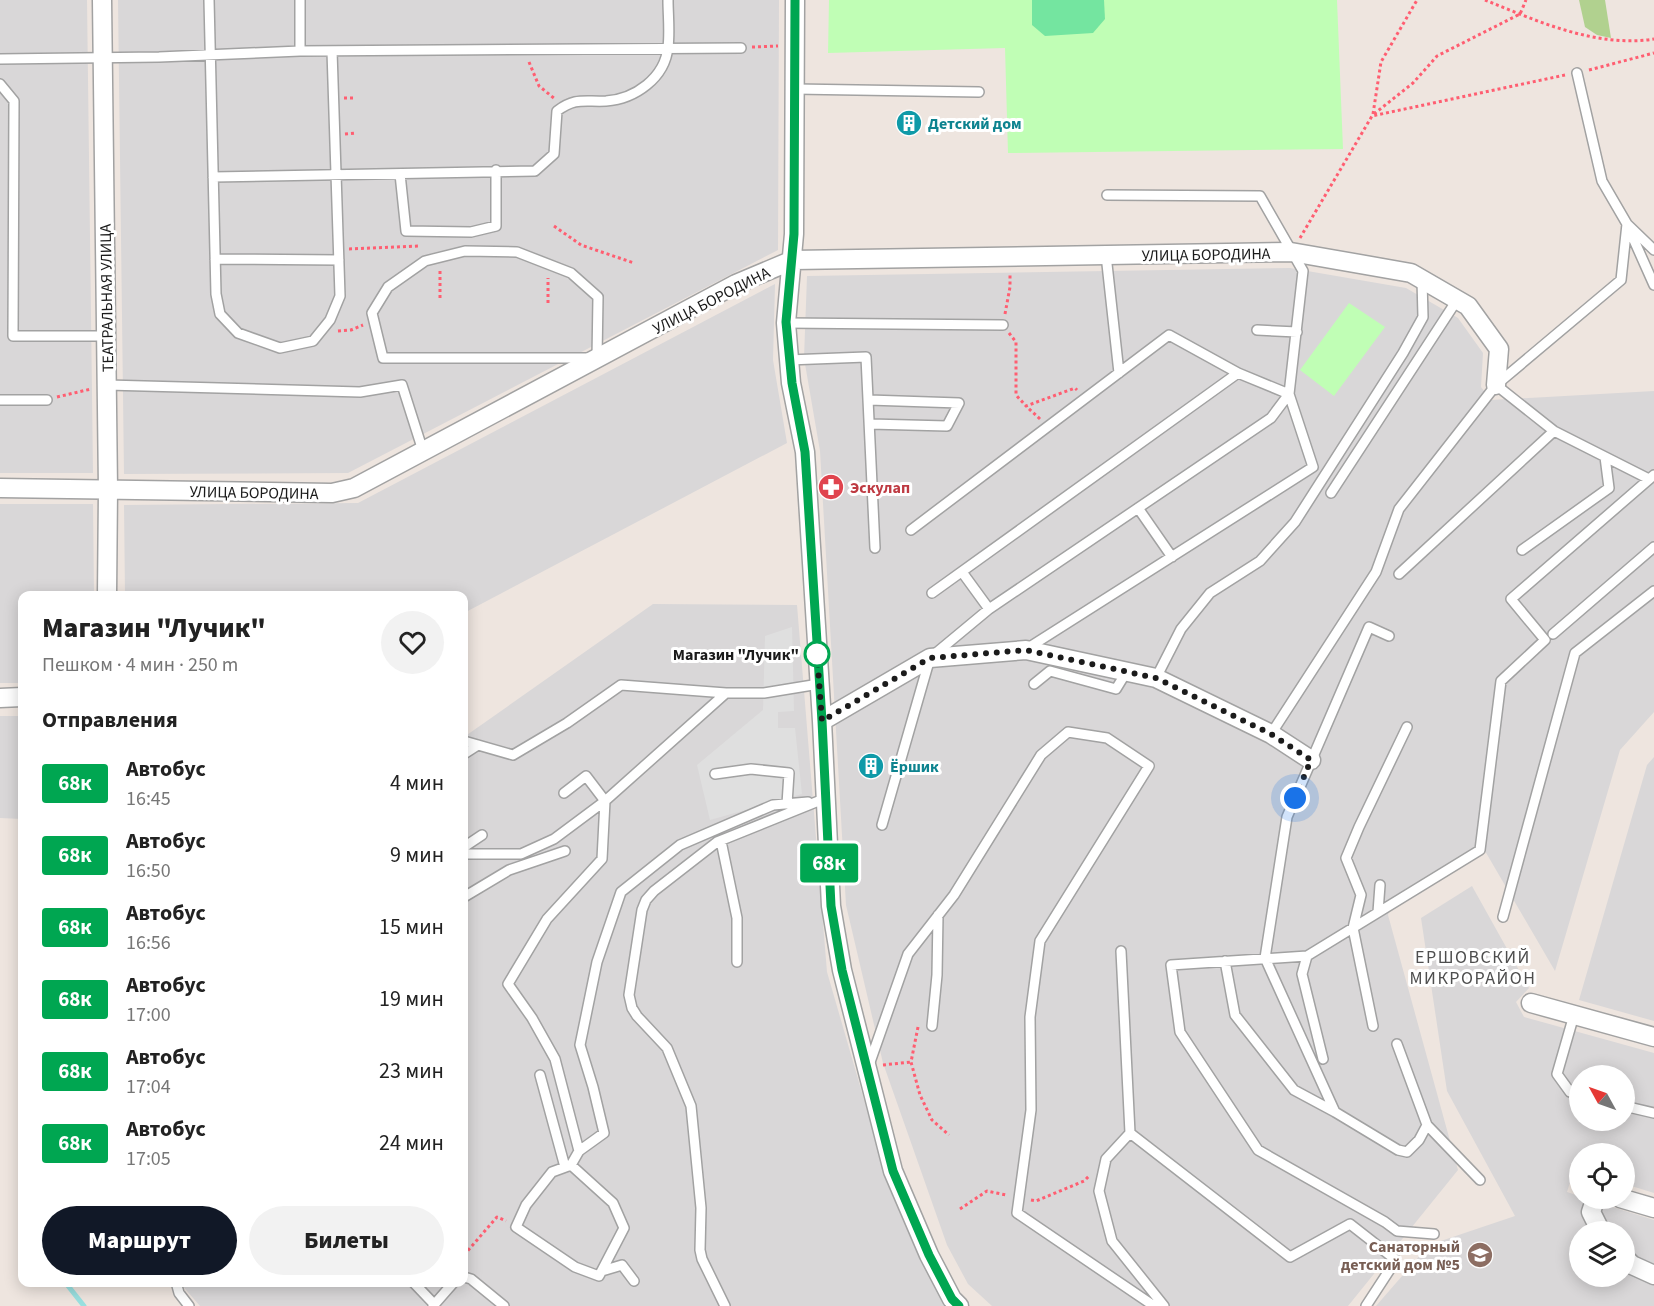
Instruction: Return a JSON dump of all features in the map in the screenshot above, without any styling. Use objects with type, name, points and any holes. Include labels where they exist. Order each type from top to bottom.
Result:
[{"type":"street","name":"ТЕАТРАЛЬНАЯ УЛИЦА","points":[[102,0],[107,336],[107,591]]},
{"type":"street","points":[[795,0],[793,260],[786,322],[788,360],[805,452],[822,721],[822,799],[831,906],[842,970],[872,1067],[893,1171],[929,1255],[956,1304]]},
{"type":"street","name":"УЛИЦА БОРОДИНА","points":[[0,488],[332,493],[354,488],[736,284],[793,260],[1292,252],[1411,273],[1468,306],[1499,349],[1496,385]]},
{"type":"street","points":[[822,721],[930,658],[1026,650],[1156,678],[1271,734],[1311,760]]},
{"type":"street","points":[[0,698],[18,698]]},
{"type":"street","points":[[1531,1003],[1654,1037]]},
{"type":"street","points":[[1635,1202],[1654,1208]]},
{"type":"street","points":[[1635,1266],[1654,1275]]},
{"type":"lane","points":[[209,0],[216,294],[220,314],[238,333],[280,348],[313,341],[330,320],[340,296],[332,51]]},
{"type":"lane","points":[[300,0],[300,51]]},
{"type":"lane","points":[[213,177],[536,171],[554,154],[557,111],[570,102],[609,101],[634,94],[653,79],[663,65],[668,48],[668,0]]},
{"type":"lane","points":[[0,58],[209,55],[300,51],[741,48]]},
{"type":"lane","points":[[1577,73],[1602,181],[1626,224],[1654,285]]},
{"type":"lane","points":[[0,84],[14,101],[13,336],[107,336]]},
{"type":"lane","points":[[795,88],[979,92]]},
{"type":"lane","points":[[400,174],[406,231],[471,232],[496,225],[496,170]]},
{"type":"lane","points":[[1026,650],[1313,467],[1289,394],[1304,271],[1260,196],[1107,195]]},
{"type":"lane","points":[[1626,224],[1654,250]]},
{"type":"lane","points":[[1271,734],[1376,572],[1400,509],[1496,385],[1621,280],[1626,224]]},
{"type":"lane","points":[[465,251],[517,252],[571,273],[598,297],[597,358],[383,358],[372,313],[388,287],[423,263],[440,258],[465,251]]},
{"type":"lane","points":[[1106,255],[1119,373]]},
{"type":"lane","points":[[215,259],[339,260]]},
{"type":"lane","points":[[1156,678],[1181,629],[1210,593],[1260,561],[1295,522],[1423,317],[1422,280]]},
{"type":"lane","points":[[1331,493],[1457,300]]},
{"type":"lane","points":[[786,322],[1003,325]]},
{"type":"lane","points":[[1257,330],[1296,333]]},
{"type":"lane","points":[[911,530],[1169,335],[1238,373],[1289,394]]},
{"type":"lane","points":[[788,360],[866,357],[875,548]]},
{"type":"lane","points":[[932,594],[1238,373]]},
{"type":"lane","points":[[107,385],[360,392],[402,385],[423,451]]},
{"type":"lane","points":[[1434,1234],[1397,1231],[1258,1150],[1180,1032],[1171,965],[1307,956],[1480,850],[1501,681],[1545,640],[1510,599],[1652,477],[1605,457],[1554,431],[1496,385]]},
{"type":"lane","points":[[882,825],[930,658],[989,609],[1271,418],[1289,394]]},
{"type":"lane","points":[[0,400],[46,400]]},
{"type":"lane","points":[[869,400],[959,402],[947,426],[870,424]]},
{"type":"lane","points":[[1399,574],[1554,431]]},
{"type":"lane","points":[[1522,550],[1608,488],[1605,457]]},
{"type":"lane","points":[[1138,508],[1172,557]]},
{"type":"lane","points":[[1553,634],[1654,547]]},
{"type":"lane","points":[[962,572],[989,609]]},
{"type":"lane","points":[[1503,917],[1575,653],[1654,591]]},
{"type":"lane","points":[[1335,1112],[1265,958],[1287,817],[1369,627],[1389,636]]},
{"type":"lane","points":[[1034,684],[1050,670],[1116,689],[1127,671]]},
{"type":"lane","points":[[468,742],[513,755],[567,723],[621,685],[726,693],[764,693],[819,684]]},
{"type":"lane","points":[[468,854],[522,854],[554,839],[605,801],[726,693]]},
{"type":"lane","points":[[1372,1026],[1353,928],[1361,895],[1346,858],[1407,727]]},
{"type":"lane","points":[[872,1067],[908,954],[954,895],[1041,755],[1068,732],[1107,738],[1149,766],[1040,941],[1030,1017],[1031,1110],[1017,1213],[1154,1306]]},
{"type":"lane","points":[[468,751],[478,745]]},
{"type":"lane","points":[[715,774],[751,769],[789,773],[787,804]]},
{"type":"lane","points":[[564,793],[586,776],[605,801],[602,859],[547,919],[508,984],[532,1018],[555,1059],[579,1151]]},
{"type":"lane","points":[[540,1075],[568,1166],[613,1203],[624,1228],[599,1276],[575,1267],[516,1227],[526,1206],[552,1172],[568,1166],[579,1151],[604,1133],[580,1045],[597,962],[621,892],[680,845],[773,805],[822,799]]},
{"type":"lane","points":[[726,1306],[702,1259],[700,1250],[701,1208],[691,1106],[668,1048],[637,1016],[632,1008],[629,995],[642,910],[646,900],[654,891],[721,841],[822,799]]},
{"type":"lane","points":[[468,844],[482,835]]},
{"type":"lane","points":[[721,841],[737,918],[737,962]]},
{"type":"lane","points":[[468,895],[509,870],[565,851]]},
{"type":"lane","points":[[1378,912],[1380,885]]},
{"type":"lane","points":[[932,1026],[938,915]]},
{"type":"lane","points":[[1121,951],[1130,1133],[1106,1159],[1100,1191],[1112,1241],[1164,1306]]},
{"type":"lane","points":[[1307,956],[1302,974],[1323,1059]]},
{"type":"lane","points":[[1226,961],[1235,1015],[1294,1090],[1398,1150],[1407,1152],[1419,1140],[1427,1125]]},
{"type":"lane","points":[[1569,1091],[1557,1074],[1574,1015]]},
{"type":"lane","points":[[1397,1044],[1427,1125],[1480,1180]]},
{"type":"lane","points":[[1635,1109],[1654,1113]]},
{"type":"lane","points":[[1130,1133],[1290,1257],[1350,1224],[1396,1260],[1366,1306]]},
{"type":"lane","points":[[602,1271],[622,1265],[634,1281]]},
{"type":"lane","points":[[468,1278],[504,1306]]},
{"type":"lane","points":[[177,1287],[189,1306]]},
{"type":"lane","points":[[417,1287],[433,1305],[449,1287]]},
{"type":"path","points":[[1372,116],[1380,62],[1417,0]]},
{"type":"path","points":[[1485,0],[1595,38],[1633,42],[1654,39]]},
{"type":"path","points":[[1292,252],[1372,116],[1413,83],[1437,56],[1521,14],[1526,0]]},
{"type":"path","points":[[741,48],[795,45]]},
{"type":"path","points":[[525,49],[539,86],[564,106]]},
{"type":"path","points":[[1372,116],[1577,73],[1654,53]]},
{"type":"path","points":[[554,226],[581,245],[634,263]]},
{"type":"path","points":[[406,231],[423,263]]},
{"type":"path","points":[[440,258],[440,298]]},
{"type":"path","points":[[548,264],[548,303]]},
{"type":"path","points":[[1010,287],[1003,325],[1016,342],[1016,395],[1048,426]]},
{"type":"path","points":[[321,332],[351,330],[373,321]]},
{"type":"path","points":[[46,400],[107,385]]},
{"type":"path","points":[[1026,406],[1075,388],[1086,398]]},
{"type":"path","points":[[934,1008],[918,1027],[911,1062],[920,1095],[932,1120],[950,1135]]},
{"type":"path","points":[[872,1067],[911,1062]]},
{"type":"path","points":[[1026,1199],[1036,1201],[1084,1181],[1092,1173]]},
{"type":"path","points":[[960,1209],[987,1191],[1016,1197]]},
{"type":"path","points":[[468,1250],[497,1217]]},
{"type":"shaded area","points":[[0,0],[87,0],[93,473],[0,473]]},
{"type":"shaded area","points":[[118,0],[779,0],[778,250],[348,473],[124,474]]},
{"type":"shaded area","points":[[1290,268],[1406,288],[1458,318],[1483,353],[1481,387],[1491,400],[1654,391],[1654,712],[1620,750],[1555,971],[1485,851],[1393,899],[1388,915],[1458,1170],[1348,1306],[992,1306],[968,1284],[947,1245],[883,1063],[846,905],[820,451],[804,358],[807,276]]},
{"type":"shaded area","points":[[775,284],[773,360],[787,443],[468,611],[468,591],[125,591],[124,505],[358,503]]},
{"type":"shaded area","points":[[0,504],[93,504],[94,591],[18,591],[18,683],[0,683]]},
{"type":"shaded area","points":[[653,604],[797,605],[827,972],[885,1172],[946,1306],[200,1306],[183,1287],[468,1287],[468,734]]},
{"type":"shaded area","points":[[792,627],[794,711],[778,712],[778,728],[795,728],[802,794],[710,820],[697,765],[763,710],[765,636]]},
{"type":"shaded area","points":[[0,716],[18,716],[18,819],[0,818]]},
{"type":"shaded area","points":[[1654,757],[1654,1021],[1579,1000],[1647,765]]},
{"type":"shaded area","points":[[1472,886],[1529,988],[1516,1002],[1524,1017],[1654,1053],[1654,1193],[1635,1187],[1635,1143],[1569,1143],[1567,1192],[1569,1193],[1569,1209],[1619,1209],[1654,1220],[1654,1306],[1376,1306],[1429,1245],[1515,1216],[1447,1091],[1421,918]]},
{"type":"green space","points":[[829,0],[1337,0],[1343,149],[1008,153],[1005,48],[828,53]]},
{"type":"green space","points":[[1032,0],[1104,0],[1105,19],[1093,33],[1045,36],[1032,25]]},
{"type":"green space","points":[[1579,0],[1605,0],[1611,38],[1597,35],[1585,27]]},
{"type":"green space","points":[[1349,303],[1385,327],[1334,396],[1300,370]]},
{"type":"waterway","points":[[69,1287],[84,1306]]},
{"type":"bus line","name":"68к","points":[[795,0],[794,234],[786,322],[788,360],[805,452],[831,906],[842,970],[893,1171],[929,1255],[952,1299],[959,1306]]},
{"type":"place","name":"Детский дом","points":[[909,123]]},
{"type":"place","name":"Эскулап","points":[[831,487]]},
{"type":"place","name":"Магазин \"Лучик\"","points":[[817,654]]},
{"type":"place","name":"Ёршик","points":[[871,766]]},
{"type":"place","name":"Санаторный детский дом №5","points":[[1480,1255]]},
{"type":"district","name":"ЕРШОВСКИЙ МИКРОРАЙОН","points":[[1473,967]]},
{"type":"route","points":[[817,654],[822,721],[930,658],[1026,650],[1156,678],[1271,734],[1311,760],[1295,798]]}]
